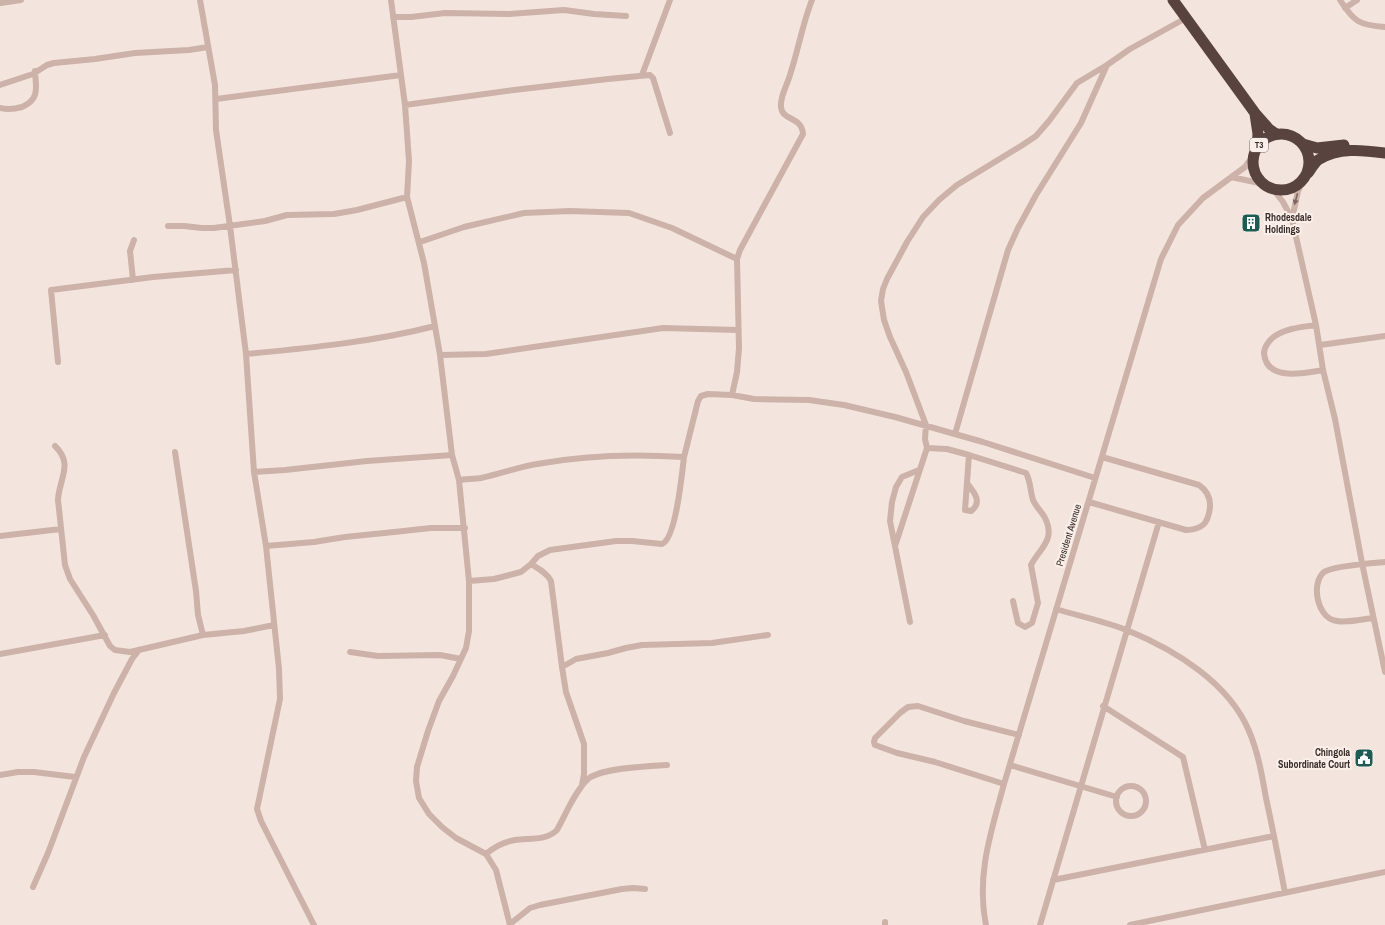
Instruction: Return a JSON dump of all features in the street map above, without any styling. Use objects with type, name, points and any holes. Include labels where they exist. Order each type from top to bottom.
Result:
[{"type":"highway","name":"T3","points":[[1173,0],[1254,113],[1269,129],[1276,134],[1291,136],[1303,144],[1317,148],[1349,144],[1385,146]]},
{"type":"highway","name":"T3","points":[[1254,113],[1258,134],[1253,162],[1254,171],[1258,178],[1268,187]]},
{"type":"highway","name":"T3","points":[[1255,151],[1268,137],[1276,134]]},
{"type":"highway","points":[[1303,144],[1309,159],[1309,167],[1305,177]]},
{"type":"highway","points":[[1268,187],[1281,190],[1290,189],[1298,185],[1317,161],[1334,153],[1350,150],[1364,150],[1385,153]]},
{"type":"street","points":[[1,3],[21,0]]},
{"type":"street","points":[[200,0],[213,72],[216,99],[216,130],[236,270],[246,354],[254,472],[266,546],[279,663],[280,699],[257,809],[261,821],[314,925]]},
{"type":"street","points":[[391,0],[405,105],[409,162],[407,197],[420,242],[440,355],[452,455],[459,480],[465,528],[469,581],[469,631],[466,648],[439,701],[428,731],[417,767],[416,781],[419,798],[429,814],[442,827],[456,838],[486,854],[496,870],[510,925],[530,908],[540,905],[622,889],[645,889]]},
{"type":"street","points":[[642,75],[670,0]]},
{"type":"street","points":[[732,395],[739,348],[738,259],[740,250],[802,134],[800,124],[785,115],[782,112],[781,107],[782,96],[789,78],[812,0]]},
{"type":"street","points":[[1340,0],[1354,18],[1368,26],[1385,27]]},
{"type":"street","points":[[1345,8],[1357,0]]},
{"type":"street","points":[[393,17],[411,17],[445,13],[509,14],[564,10],[626,16]]},
{"type":"street","points":[[895,546],[927,448],[925,439],[926,425],[906,372],[890,337],[884,320],[881,301],[882,289],[907,242],[923,218],[940,200],[957,186],[1036,136],[1077,83],[1130,49],[1186,18]]},
{"type":"street","points":[[0,85],[36,72],[47,65],[54,63],[96,59],[135,52],[189,50],[208,47]]},
{"type":"street","points":[[955,434],[1008,250],[1036,195],[1081,123],[1107,65]]},
{"type":"street","points":[[0,108],[7,110],[19,108],[32,102],[36,95],[36,72]]},
{"type":"street","points":[[216,99],[401,75]]},
{"type":"street","points":[[405,105],[514,90],[650,75],[653,78],[670,133]]},
{"type":"street","name":"President Avenue","points":[[986,925],[982,890],[983,867],[987,848],[1004,784],[1161,259],[1178,225],[1203,198],[1245,167],[1255,151]]},
{"type":"street","points":[[1231,177],[1249,180],[1268,187],[1283,202],[1292,219],[1316,324],[1323,370],[1335,419],[1362,563],[1385,672]]},
{"type":"street","points":[[1292,219],[1298,191],[1305,177]]},
{"type":"street","points":[[168,226],[202,228],[230,226],[265,221],[287,215],[334,214],[407,197]]},
{"type":"street","points":[[420,242],[464,227],[524,213],[570,211],[629,214],[672,228],[738,259]]},
{"type":"street","points":[[133,280],[130,251],[134,240]]},
{"type":"street","points":[[58,362],[51,290],[153,277],[236,270]]},
{"type":"street","points":[[1316,324],[1289,329],[1275,336],[1268,343],[1264,351],[1265,360],[1270,368],[1282,373],[1298,375],[1323,370]]},
{"type":"street","points":[[246,354],[371,339],[402,334],[435,326]]},
{"type":"street","points":[[440,355],[486,354],[663,328],[738,330]]},
{"type":"street","points":[[1320,345],[1385,336]]},
{"type":"street","points":[[469,581],[494,579],[521,572],[538,556],[550,550],[616,541],[662,544],[667,541],[674,520],[684,458],[698,401],[701,396],[708,394],[732,395],[754,399],[809,400],[844,405],[926,425],[1095,478]]},
{"type":"street","points":[[55,446],[63,455],[65,465],[65,474],[58,493],[65,565],[70,579],[105,635],[110,646],[115,650],[123,652],[139,650],[203,635],[244,631],[274,625]]},
{"type":"street","points":[[927,448],[947,448],[1026,473],[1029,478],[1034,501],[1046,519],[1050,535],[1045,546],[1036,555],[1031,565],[1038,603],[1032,623],[1025,627],[1018,623],[1013,601]]},
{"type":"street","points":[[175,452],[196,591],[198,615],[203,635]]},
{"type":"street","points":[[254,472],[368,461],[452,455]]},
{"type":"street","points":[[459,480],[479,478],[538,464],[585,458],[621,455],[655,455],[684,458]]},
{"type":"street","points":[[967,483],[969,455]]},
{"type":"street","points":[[1089,502],[1186,530],[1201,527],[1206,522],[1211,505],[1206,491],[1194,482],[1102,457]]},
{"type":"street","points":[[910,622],[890,521],[892,502],[896,487],[902,477],[920,470]]},
{"type":"street","points":[[1040,925],[1104,706],[1128,630],[1158,522]]},
{"type":"street","points":[[266,546],[314,542],[345,537],[431,528],[465,528]]},
{"type":"street","points":[[0,536],[61,529]]},
{"type":"street","points":[[1374,618],[1339,621],[1333,620],[1322,611],[1319,604],[1318,584],[1326,571],[1362,563],[1385,562]]},
{"type":"street","points":[[531,564],[549,576],[551,581],[566,692],[584,744],[584,774],[582,786]]},
{"type":"street","points":[[1056,609],[1128,630],[1176,654],[1199,669],[1223,692],[1239,711],[1250,731],[1258,758],[1285,893]]},
{"type":"street","points":[[0,654],[105,635]]},
{"type":"street","points":[[562,667],[576,659],[608,654],[642,645],[712,643],[768,635]]},
{"type":"street","points":[[33,887],[59,823],[75,777],[114,693],[132,659],[139,650]]},
{"type":"street","points":[[350,652],[378,656],[440,655],[461,659]]},
{"type":"street","points":[[1004,784],[934,762],[897,753],[876,745],[874,742],[875,738],[908,707],[918,706],[964,721],[1019,735]]},
{"type":"street","points":[[1104,706],[1183,757],[1205,850]]},
{"type":"street","points":[[486,854],[496,846],[513,841],[544,838],[552,835],[557,830],[588,778],[599,773],[622,769],[667,765]]},
{"type":"street","points":[[1010,766],[1117,797]]},
{"type":"street","points":[[0,775],[18,772],[34,772],[75,777]]},
{"type":"street","points":[[1131,786],[1135,787],[1144,794],[1145,805],[1138,814],[1127,815],[1118,808],[1117,797],[1124,788],[1131,786]]},
{"type":"street","points":[[1053,880],[1274,836]]},
{"type":"street","points":[[1130,925],[1385,872]]},
{"type":"place","name":"Rhodesdale Holdings","points":[[1251,223]]},
{"type":"place","name":"Chingola Subordinate Court","points":[[1364,758]]}]
